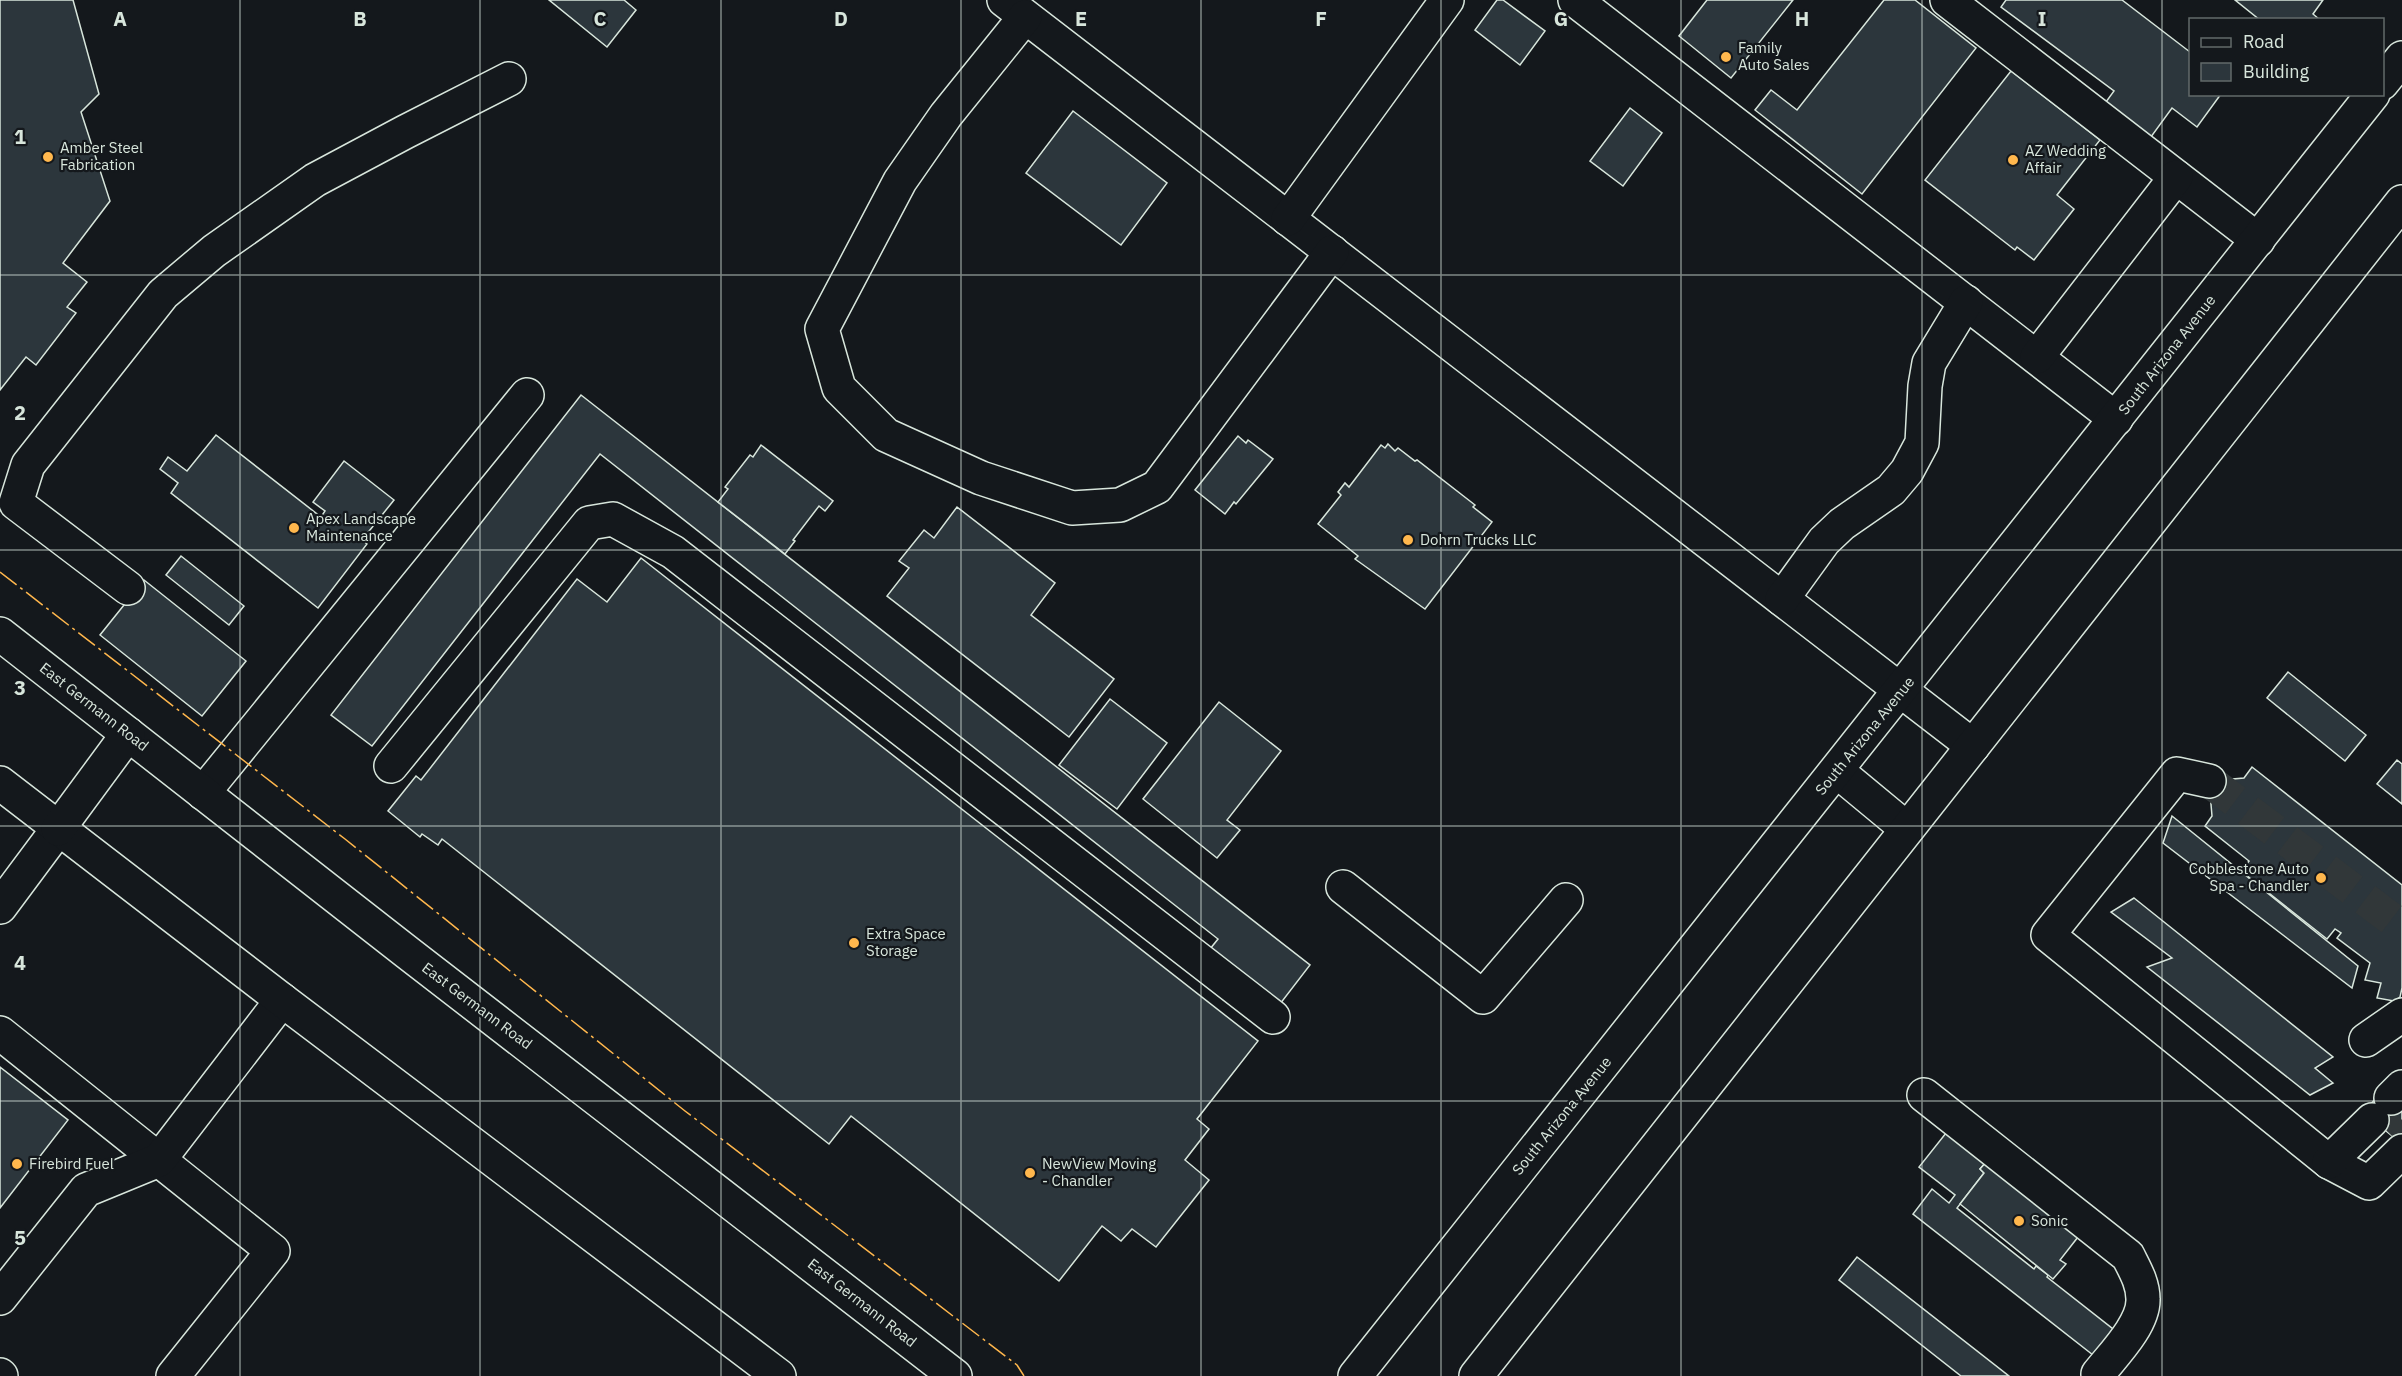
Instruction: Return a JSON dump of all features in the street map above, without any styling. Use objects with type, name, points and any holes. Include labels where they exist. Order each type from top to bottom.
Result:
[{"type":"main road","points":[[1288,219],[1447,0]]},
{"type":"main road","points":[[1575,0],[2116,419]]},
{"type":"main road","points":[[1947,0],[2258,240]]},
{"type":"main road","points":[[1332,252],[1157,487],[1120,505],[1072,508],[981,478],[886,435],[838,388],[822,329],[900,182],[1014,8],[1332,252],[1973,746]]},
{"type":"main road","points":[[128,588],[16,503],[28,465],[163,294],[214,251],[315,180],[509,79]]},
{"type":"main road","name":"South Arizona Avenue","points":[[1355,1376],[2371,96]]},
{"type":"main road","points":[[2037,357],[2176,177]]},
{"type":"main road","points":[[1476,1376],[2402,202]]},
{"type":"main road","points":[[1782,599],[1824,541],[1842,524],[1892,490],[1907,471],[1922,443],[1925,386],[1929,363],[1966,302]]},
{"type":"main road","points":[[203,793],[527,395]]},
{"type":"main road","points":[[391,766],[589,523],[613,519],[673,552],[1273,1017]]},
{"type":"main road","name":"East Germann Road","points":[[0,634],[955,1376]]},
{"type":"main road","points":[[0,907],[128,734]]},
{"type":"main road","points":[[1837,771],[1907,829]]},
{"type":"main road","points":[[2209,781],[2177,774],[2048,934],[2340,1167],[2369,1183],[2391,1118]]},
{"type":"main road","points":[[0,783],[282,1000],[779,1376]]},
{"type":"main road","points":[[1343,887],[1483,997],[1566,900]]},
{"type":"main road","points":[[0,1298],[86,1190],[159,1160],[282,1000]]},
{"type":"main road","points":[[2366,1040],[2402,1015]]},
{"type":"main road","points":[[0,1033],[273,1251],[173,1376]]},
{"type":"main road","points":[[1924,1095],[2128,1256],[2140,1279],[2144,1301],[2137,1324],[2098,1374]]},
{"type":"main road","points":[[2340,1167],[2391,1118]]},
{"type":"building","name":"Amber Steel Fabrication","points":[[0,0],[73,0],[99,94],[81,112],[110,201],[63,263],[87,282],[67,307],[76,313],[36,365],[26,357],[0,390]]},
{"type":"building","points":[[549,0],[624,0],[636,10],[607,47]]},
{"type":"building","points":[[1497,0],[1503,0],[1545,31],[1520,65],[1475,30]]},
{"type":"building","name":"Family Auto Sales","points":[[1707,0],[1793,0],[1731,78],[1679,36]]},
{"type":"building","points":[[1884,0],[1915,0],[1976,48],[1862,194],[1755,110],[1771,90],[1797,110]]},
{"type":"building","points":[[2006,0],[2122,0],[2189,51],[2189,96],[2220,96],[2197,127],[2172,108],[2148,141],[2103,106],[2114,91],[2001,7]]},
{"type":"building","points":[[2235,0],[2323,0],[2313,14],[2318,18],[2258,18]]},
{"type":"building","name":"AZ Wedding Affair","points":[[2011,71],[2100,140],[2057,195],[2074,209],[2034,260],[2017,247],[2015,250],[1925,180]]},
{"type":"building","points":[[1630,108],[1662,133],[1623,186],[1590,161]]},
{"type":"building","points":[[1073,111],[1167,183],[1121,245],[1026,173]]},
{"type":"building","points":[[581,395],[1310,965],[1280,1004],[1210,949],[1218,939],[600,454],[372,746],[331,715]]},
{"type":"building","name":"Apex Landscape Maintenance","points":[[216,435],[321,517],[325,511],[313,502],[344,461],[394,500],[362,540],[367,544],[318,608],[171,493],[178,483],[160,469],[168,457],[187,471]]},
{"type":"building","points":[[1238,436],[1246,443],[1248,440],[1273,459],[1225,514],[1195,490]]},
{"type":"building","name":"Dohrn Trucks LLC","points":[[1388,444],[1395,451],[1398,448],[1415,461],[1417,460],[1475,505],[1473,507],[1492,522],[1425,609],[1355,559],[1358,556],[1318,524],[1341,495],[1338,492],[1345,483],[1349,487],[1381,445],[1385,448]]},
{"type":"building","points":[[761,445],[833,501],[825,511],[819,506],[785,554],[718,502],[728,489],[725,487],[750,455],[753,457]]},
{"type":"building","points":[[957,507],[1055,583],[1031,615],[1114,679],[1069,737],[887,596],[909,568],[899,561],[924,530],[934,538]]},
{"type":"building","points":[[181,556],[244,606],[229,625],[166,575]]},
{"type":"building","name":"Extra Space Storage","points":[[641,558],[1258,1041],[1197,1119],[1209,1129],[1185,1160],[1209,1180],[1156,1247],[1132,1229],[1121,1241],[1102,1226],[1059,1281],[851,1116],[829,1144],[442,839],[438,845],[422,834],[420,837],[388,811],[416,776],[421,780],[577,579],[607,602]]},
{"type":"building","points":[[144,580],[246,661],[202,716],[100,635]]},
{"type":"building","points":[[2288,672],[2366,735],[2345,761],[2267,698]]},
{"type":"building","points":[[1110,699],[1167,743],[1117,809],[1059,765]]},
{"type":"building","points":[[1219,702],[1281,751],[1227,820],[1240,830],[1217,858],[1143,799]]},
{"type":"building","points":[[2397,760],[2402,764],[2402,804],[2377,784]]},
{"type":"building","name":"Cobblestone Auto Spa - Chandler","points":[[2252,767],[2402,885],[2402,988],[2400,997],[2394,1001],[2377,998],[2381,983],[2365,980],[2370,963],[2337,938],[2341,933],[2335,929],[2327,939],[2241,871],[2249,861],[2205,826],[2212,816],[2209,781],[2244,778]]},
{"type":"building","points":[[2172,816],[2358,966],[2352,988],[2163,843]]},
{"type":"building","points":[[2134,898],[2333,1057],[2315,1068],[2333,1083],[2310,1095],[2147,967],[2172,958],[2111,912]]},
{"type":"building","name":"Firebird Fuel","points":[[0,1067],[68,1120],[0,1208]]},
{"type":"building","points":[[2382,1090],[2402,1107],[2402,1144],[2364,1113]]},
{"type":"building","points":[[1950,1128],[1989,1159],[1980,1169],[1984,1173],[1957,1208],[2034,1269],[2036,1266],[2048,1275],[2047,1277],[2113,1329],[2093,1355],[1913,1214],[1932,1189],[1949,1203],[1955,1195],[1919,1167]]},
{"type":"building","name":"Sonic","points":[[1993,1154],[2078,1237],[2060,1260],[2066,1264],[2053,1279],[1960,1204],[1984,1173],[1980,1169]]},
{"type":"building","points":[[1857,1257],[2009,1376],[1961,1376],[1839,1280]]},
{"type":"tunnel","points":[[2209,781],[2402,927]]},
{"type":"tunnel","points":[[2389,1133],[2402,1120]]},
{"type":"power","points":[[0,572],[345,839],[685,1111],[1017,1365],[1024,1376]]},
{"type":"place","name":"Family Auto Sales","points":[[1726,57]]},
{"type":"place","name":"Amber Steel Fabrication","points":[[48,157]]},
{"type":"place","name":"AZ Wedding Affair","points":[[2013,160]]},
{"type":"place","name":"Apex Landscape Maintenance","points":[[294,528]]},
{"type":"place","name":"Dohrn Trucks LLC","points":[[1408,540]]},
{"type":"place","name":"Cobblestone Auto Spa - Chandler","points":[[2321,878]]},
{"type":"place","name":"Extra Space Storage","points":[[854,943]]},
{"type":"place","name":"Firebird Fuel","points":[[17,1164]]},
{"type":"place","name":"NewView Moving - Chandler","points":[[1030,1173]]},
{"type":"place","name":"Sonic","points":[[2019,1221]]}]
